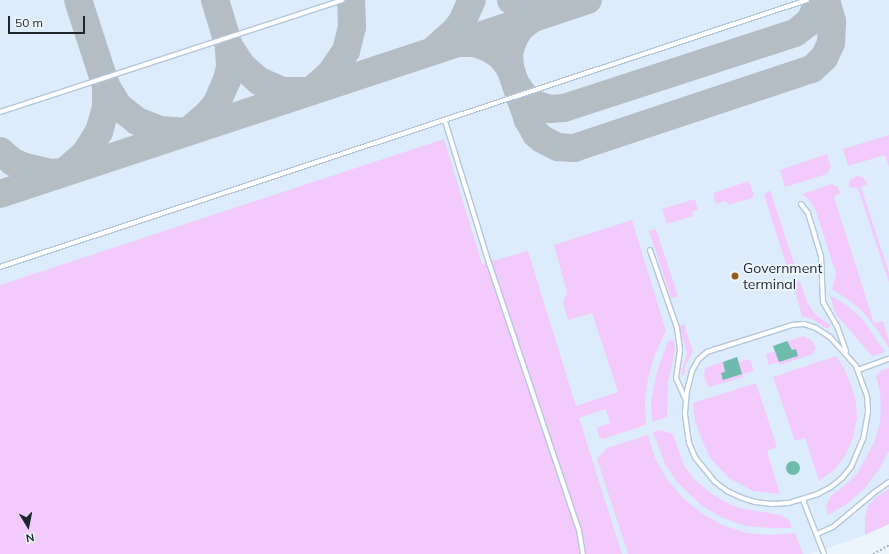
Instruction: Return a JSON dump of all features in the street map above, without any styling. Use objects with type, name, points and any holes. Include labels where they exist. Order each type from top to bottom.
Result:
[{"type":"lane","points":[[0,112],[342,0]]},
{"type":"lane","points":[[0,267],[807,0]]},
{"type":"lane","points":[[445,121],[489,263],[579,530],[583,554]]},
{"type":"lane","points":[[800,204],[808,213],[821,256],[823,302],[837,326],[847,354]]},
{"type":"lane","points":[[650,250],[677,328],[680,350],[676,378],[686,400]]},
{"type":"lane","points":[[804,324],[816,328],[836,342],[847,354],[858,370],[867,396],[868,412],[863,440],[851,467],[837,482],[818,494],[803,500],[780,504],[755,502],[727,491],[715,482],[695,457],[686,428],[686,400],[692,371],[702,356],[707,352],[792,325],[804,324]]},
{"type":"lane","points":[[858,370],[889,360]]},
{"type":"lane","points":[[817,534],[833,527],[889,482]]},
{"type":"lane","points":[[803,500],[824,554]]},
{"type":"path","points":[[873,554],[889,545]]},
{"type":"shaded area","points":[[0,0],[889,0],[889,524],[862,536],[810,554],[0,554]]},
{"type":"shaded area","points":[[889,135],[889,167],[885,155],[848,166],[843,149]]},
{"type":"shaded area","points":[[444,139],[482,264],[528,251],[576,406],[618,392],[592,313],[568,320],[563,302],[567,292],[554,245],[632,220],[666,331],[655,354],[648,378],[645,402],[646,425],[603,439],[599,437],[597,428],[610,423],[606,409],[579,418],[622,554],[0,554],[0,285]]},
{"type":"shaded area","points":[[827,154],[831,167],[827,174],[785,187],[780,170]]},
{"type":"shaded area","points":[[856,176],[863,177],[868,184],[861,187],[889,273],[889,283],[858,188],[849,187],[849,181]]},
{"type":"shaded area","points":[[749,181],[754,195],[752,198],[728,205],[726,201],[716,204],[713,193]]},
{"type":"shaded area","points":[[831,184],[838,187],[840,193],[834,197],[874,323],[883,321],[889,341],[889,348],[879,332],[863,312],[832,289],[836,274],[816,211],[811,202],[802,194]]},
{"type":"shaded area","points":[[770,190],[795,267],[788,270],[764,195]]},
{"type":"shaded area","points":[[695,199],[698,210],[692,212],[693,216],[667,224],[662,209]]},
{"type":"shaded area","points":[[656,229],[678,296],[671,298],[649,231]]},
{"type":"shaded area","points":[[800,281],[807,302],[815,314],[830,325],[829,328],[826,328],[812,319],[802,316],[793,283]]},
{"type":"shaded area","points":[[830,295],[848,306],[863,320],[885,352],[872,356],[835,313]]},
{"type":"shaded area","points":[[684,324],[693,352],[686,364],[684,376],[681,374],[687,353],[679,326]]},
{"type":"shaded area","points":[[804,336],[812,341],[816,347],[813,354],[780,365],[779,362],[769,365],[766,354],[775,351],[773,346]]},
{"type":"shaded area","points":[[674,340],[675,350],[668,384],[667,417],[652,422],[651,402],[657,371],[668,341]]},
{"type":"shaded area","points":[[787,341],[792,350],[796,349],[798,356],[779,362],[773,346]]},
{"type":"shaded area","points":[[836,356],[845,370],[851,385],[856,401],[857,418],[853,438],[845,456],[834,470],[819,481],[805,438],[795,441],[773,377]]},
{"type":"shaded area","points":[[737,357],[739,362],[750,359],[754,371],[743,374],[743,377],[710,387],[708,386],[704,376],[705,368]]},
{"type":"shaded area","points":[[737,357],[742,374],[723,380],[721,373],[725,372],[723,362]]},
{"type":"shaded area","points":[[889,368],[889,451],[878,471],[865,488],[847,504],[828,515],[826,505],[831,496],[857,474],[874,443],[879,427],[881,409],[880,392],[876,376],[882,370]]},
{"type":"shaded area","points":[[756,383],[777,447],[767,451],[780,494],[753,491],[729,478],[711,459],[695,421],[693,403]]},
{"type":"shaded area","points":[[661,430],[673,434],[684,466],[694,479],[708,491],[723,501],[739,508],[781,515],[789,520],[792,528],[746,526],[723,518],[702,506],[677,482],[665,464],[653,432]]},
{"type":"shaded area","points":[[648,435],[655,458],[667,479],[682,497],[700,512],[722,525],[747,533],[771,535],[795,533],[803,554],[628,554],[597,459],[607,448]]},
{"type":"shaded area","points":[[793,461],[798,463],[800,468],[798,473],[793,475],[788,473],[786,468],[788,463]]},
{"type":"shaded area","points":[[889,489],[889,524],[865,535],[865,518],[868,506],[876,497]]},
{"type":"taxiway","points":[[0,151],[13,162],[25,167],[51,173],[64,172],[85,154],[99,132],[106,107],[106,86],[78,0]]},
{"type":"taxiway","points":[[106,86],[118,106],[137,121],[160,130],[187,132],[209,113],[217,103],[227,80],[230,67],[229,46],[215,0]]},
{"type":"taxiway","points":[[229,46],[242,66],[259,81],[283,91],[311,91],[331,73],[346,51],[352,27],[351,0]]},
{"type":"taxiway","points":[[436,48],[454,32],[462,22],[472,0]]},
{"type":"taxiway","points":[[511,0],[540,10],[553,11]]},
{"type":"taxiway","points":[[0,194],[588,0]]},
{"type":"taxiway","points":[[516,84],[524,96],[535,104],[550,109],[564,108],[795,33],[808,23],[819,0]]},
{"type":"taxiway","points":[[510,68],[528,120],[536,134],[542,139],[558,147],[574,148],[812,69],[824,58],[831,43],[832,21],[826,0]]},
{"type":"taxiway","points":[[458,43],[475,43],[489,48],[501,56],[510,68],[509,53],[513,40],[520,28],[533,18]]},
{"type":"place","name":"Government terminal","points":[[735,276]]}]
